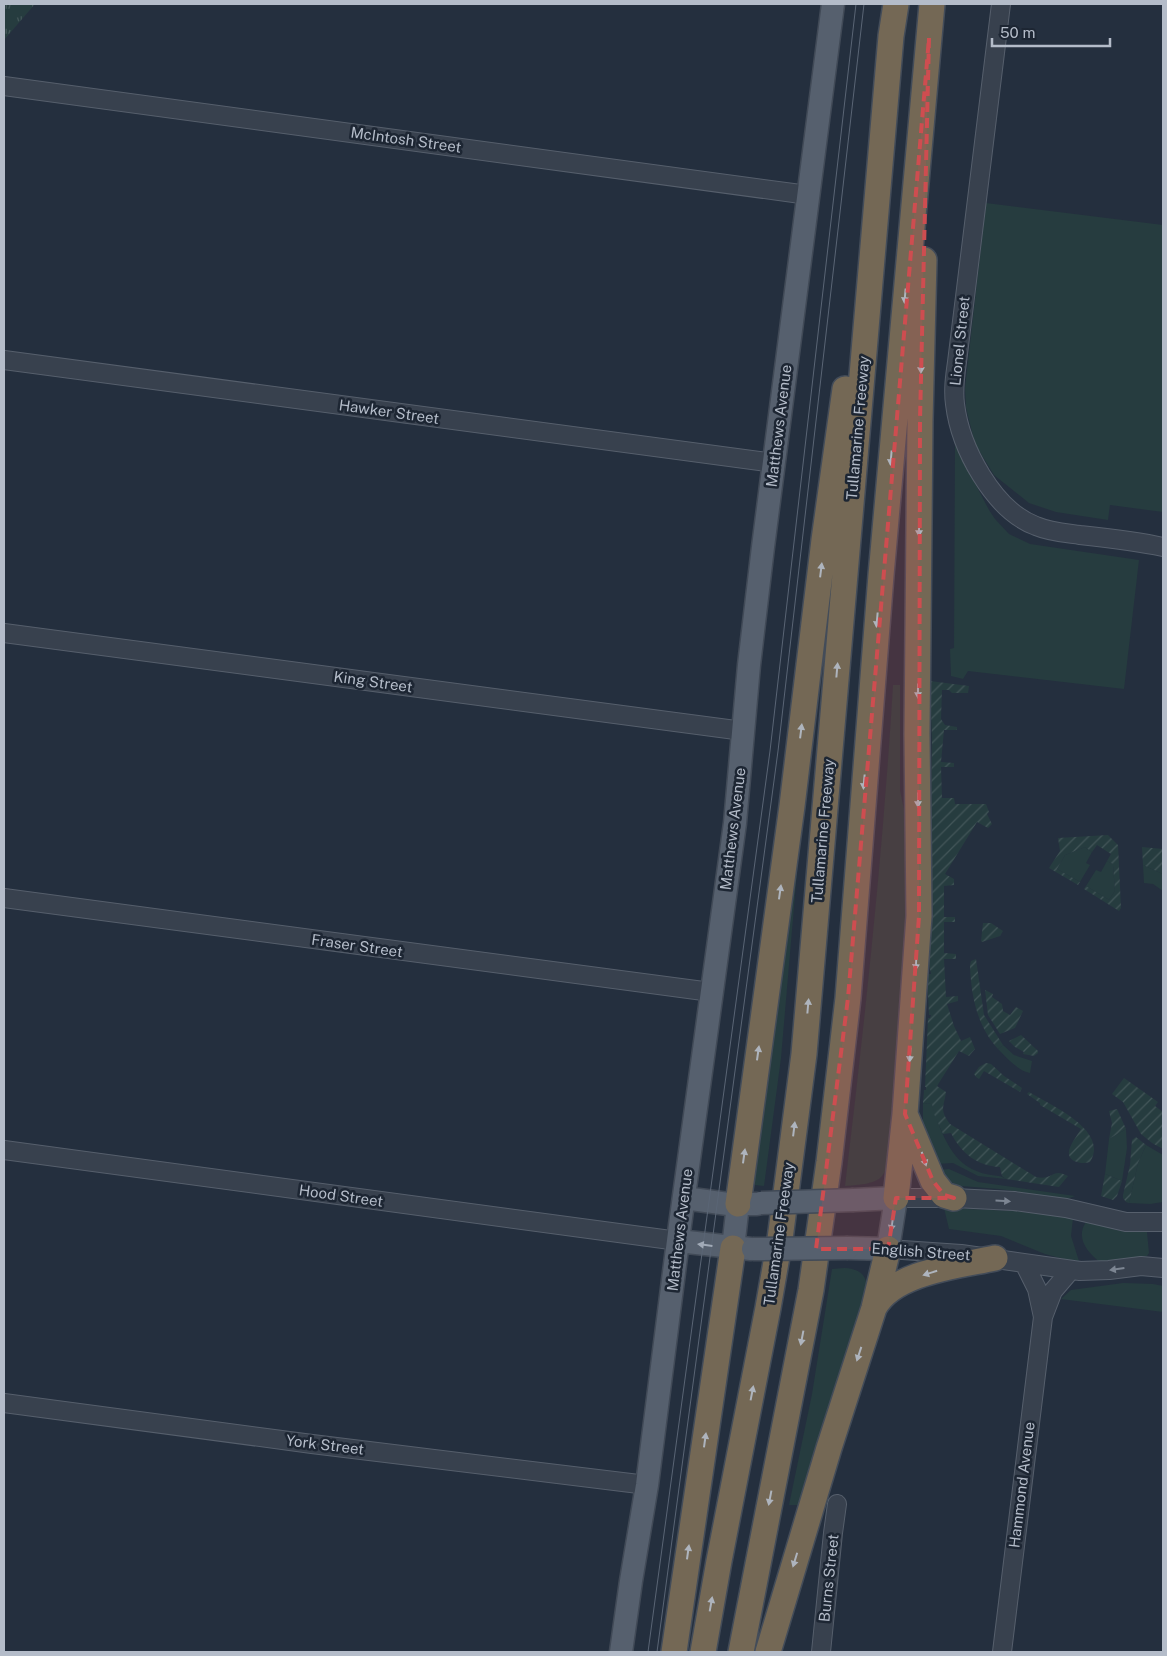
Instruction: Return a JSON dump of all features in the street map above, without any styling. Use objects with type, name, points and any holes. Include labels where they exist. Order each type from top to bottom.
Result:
[{"type":"highway","name":"Tullamarine Freeway","points":[[703,1652],[770,1300],[804,1054],[896,4]]},
{"type":"highway","points":[[741,1652],[810,1290],[830,1153],[848,998],[882,565],[932,4]]},
{"type":"highway","points":[[750,1204],[792,806],[824,540],[892,36]]},
{"type":"highway","points":[[896,1198],[905,1114],[919,916],[920,430],[929,38]]},
{"type":"highway","points":[[905,1114],[933,1181],[944,1195],[954,1198]]},
{"type":"highway","points":[[674,1652],[743,1249]]},
{"type":"highway","points":[[768,1652],[829,1448],[874,1308],[888,1249]]},
{"type":"highway","points":[[874,1308],[883,1295],[904,1281],[938,1270],[995,1258]]},
{"type":"main road","name":"Matthews Avenue","points":[[621,1652],[647,1485],[711,992],[735,823],[749,664],[833,4]]},
{"type":"main road","points":[[684,1198],[750,1204],[896,1198],[888,1249]]},
{"type":"main road","points":[[743,1249],[750,1204]]},
{"type":"main road","name":"English Street","points":[[678,1241],[743,1249],[888,1249]]},
{"type":"street","name":"Lionel Street","points":[[1001,4],[956,362],[954,392],[960,428],[970,454],[986,482],[1004,504],[1027,522],[1056,531],[1162,546]]},
{"type":"street","name":"McIntosh Street","points":[[4,86],[808,194]]},
{"type":"street","name":"Hawker Street","points":[[4,360],[774,463]]},
{"type":"street","name":"King Street","points":[[4,633],[743,731]]},
{"type":"street","name":"Fraser Street","points":[[4,898],[711,992]]},
{"type":"street","name":"Hood Street","points":[[4,1150],[678,1241]]},
{"type":"street","points":[[896,1198],[1014,1201],[1054,1206],[1126,1222],[1163,1222]]},
{"type":"street","name":"English Street","points":[[888,1249],[952,1253],[1071,1270],[1099,1271],[1141,1266],[1163,1268]]},
{"type":"street","name":"Hammond Avenue","points":[[1024,1263],[1037,1289],[1043,1318]]},
{"type":"street","name":"Hammond Avenue","points":[[1002,1652],[1043,1318],[1053,1292],[1071,1270]]},
{"type":"street","name":"York Street","points":[[4,1402],[302,1442],[647,1485]]},
{"type":"street","name":"Burns Street","points":[[821,1652],[837,1504]]},
{"type":"highlighted area","points":[[929,38],[920,420],[919,916],[905,1114],[933,1181],[944,1195],[954,1198],[896,1198],[888,1249],[816,1249],[848,998]]},
{"type":"green space","points":[[4,4],[35,4],[4,40]]},
{"type":"green space","points":[[986,203],[1163,225],[1163,512],[1110,505],[1108,520],[1056,512],[1029,503],[994,475],[975,444],[966,408],[965,388]]},
{"type":"green space","points":[[955,445],[989,510],[1009,534],[1030,544],[1139,560],[1124,689],[968,671],[963,679],[951,676],[950,649],[954,648]]},
{"type":"green space","points":[[930,681],[969,686],[968,693],[952,693],[949,690],[942,690],[941,719],[945,725],[957,727],[957,730],[944,730],[941,762],[954,763],[954,767],[941,767],[942,798],[954,798],[955,804],[986,804],[989,812],[987,814],[992,824],[988,828],[977,822],[945,874],[954,879],[954,885],[944,886],[944,917],[955,917],[955,922],[944,922],[944,953],[956,954],[956,959],[944,959],[946,997],[958,996],[958,1001],[947,1004],[961,1041],[970,1037],[975,1049],[969,1056],[959,1051],[937,1086],[946,1092],[943,1112],[950,1124],[1036,1177],[1042,1178],[1055,1173],[1068,1176],[1059,1187],[1006,1179],[1002,1176],[1000,1167],[977,1161],[960,1147],[951,1133],[943,1134],[934,1114],[932,1104],[923,1103],[924,1090],[926,1090],[928,1018],[931,1015],[929,1015],[927,974],[931,974],[929,964],[932,740]]},
{"type":"green space","points":[[893,685],[900,685],[900,790],[906,819],[905,928],[891,1138],[887,1162],[882,1176],[870,1183],[845,1186],[873,936]]},
{"type":"green space","points":[[801,826],[781,1058],[764,1186],[755,1185],[754,1177]]},
{"type":"green space","points":[[1108,835],[1118,845],[1121,908],[1119,911],[1084,889],[1086,886],[1109,900],[1115,891],[1113,864],[1107,861],[1111,854],[1097,845],[1092,852],[1085,847],[1065,855],[1057,869],[1080,882],[1078,885],[1049,868],[1060,851],[1058,838]]},
{"type":"green space","points":[[1085,847],[1092,852],[1086,863],[1090,865],[1080,882],[1057,869],[1065,855]]},
{"type":"green space","points":[[1142,847],[1163,849],[1163,874],[1143,865]]},
{"type":"green space","points":[[1107,861],[1113,864],[1115,891],[1109,900],[1086,886],[1096,870],[1101,872]]},
{"type":"green space","points":[[1143,865],[1163,874],[1163,891],[1153,884],[1144,883]]},
{"type":"green space","points":[[983,923],[991,923],[1003,931],[1000,936],[982,942]]},
{"type":"green space","points":[[976,959],[984,1015],[1003,1045],[998,1049],[985,1031],[976,1010],[970,965],[971,961]]},
{"type":"green space","points":[[985,990],[993,994],[992,997],[1002,1004],[1003,1011],[1010,1015],[1016,1007],[1023,1011],[1015,1028],[1000,1034],[988,1015]]},
{"type":"green space","points":[[1021,1035],[1038,1053],[1034,1056],[1023,1054],[1024,1052],[1009,1041]]},
{"type":"green space","points":[[1003,1045],[1014,1055],[1032,1061],[1030,1073],[1017,1067],[998,1049]]},
{"type":"green space","points":[[986,1063],[991,1064],[1004,1076],[1022,1088],[1020,1092],[984,1071],[979,1079],[976,1077],[974,1074],[979,1067]]},
{"type":"green space","points":[[1124,1078],[1158,1102],[1155,1106],[1163,1112],[1163,1149],[1141,1134],[1123,1102],[1112,1094]]},
{"type":"green space","points":[[1029,1092],[1063,1111],[1085,1129],[1092,1139],[1094,1150],[1090,1162],[1076,1162],[1070,1158],[1069,1150],[1081,1129],[1040,1105],[1040,1103],[1027,1094]]},
{"type":"green space","points":[[923,1103],[932,1104],[944,1137],[960,1161],[979,1172],[1006,1179],[978,1176],[953,1163],[936,1164],[923,1127]]},
{"type":"green space","points":[[1117,1109],[1126,1129],[1109,1139],[1112,1123],[1109,1111]]},
{"type":"green space","points":[[1126,1129],[1127,1148],[1122,1181],[1105,1174],[1109,1139]]},
{"type":"green space","points":[[1136,1137],[1146,1145],[1138,1163],[1129,1203],[1123,1198],[1123,1195],[1130,1165],[1132,1140]]},
{"type":"green space","points":[[1146,1145],[1163,1155],[1163,1202],[1150,1204],[1129,1203],[1138,1163]]},
{"type":"green space","points":[[949,1169],[978,1182],[1075,1196],[1067,1199],[999,1189],[961,1186],[945,1180],[939,1170]]},
{"type":"green space","points":[[1105,1174],[1122,1181],[1117,1196],[1113,1200],[1101,1196]]},
{"type":"green space","points":[[944,1208],[1016,1211],[1073,1218],[1071,1236],[1079,1261],[1045,1254],[1001,1236],[949,1229]]},
{"type":"green space","points":[[1086,1222],[1121,1231],[1147,1232],[1149,1253],[1147,1256],[1100,1262],[1084,1245],[1082,1234]]},
{"type":"green space","points":[[832,1269],[854,1269],[863,1275],[867,1285],[866,1295],[799,1505],[789,1505],[812,1394]]},
{"type":"green space","points":[[1123,1283],[1163,1286],[1163,1312],[1061,1299],[1071,1290]]},
{"type":"tram line","points":[[648,1652],[770,751],[856,4]]},
{"type":"tram line","points":[[657,1652],[778,751],[864,4]]}]
